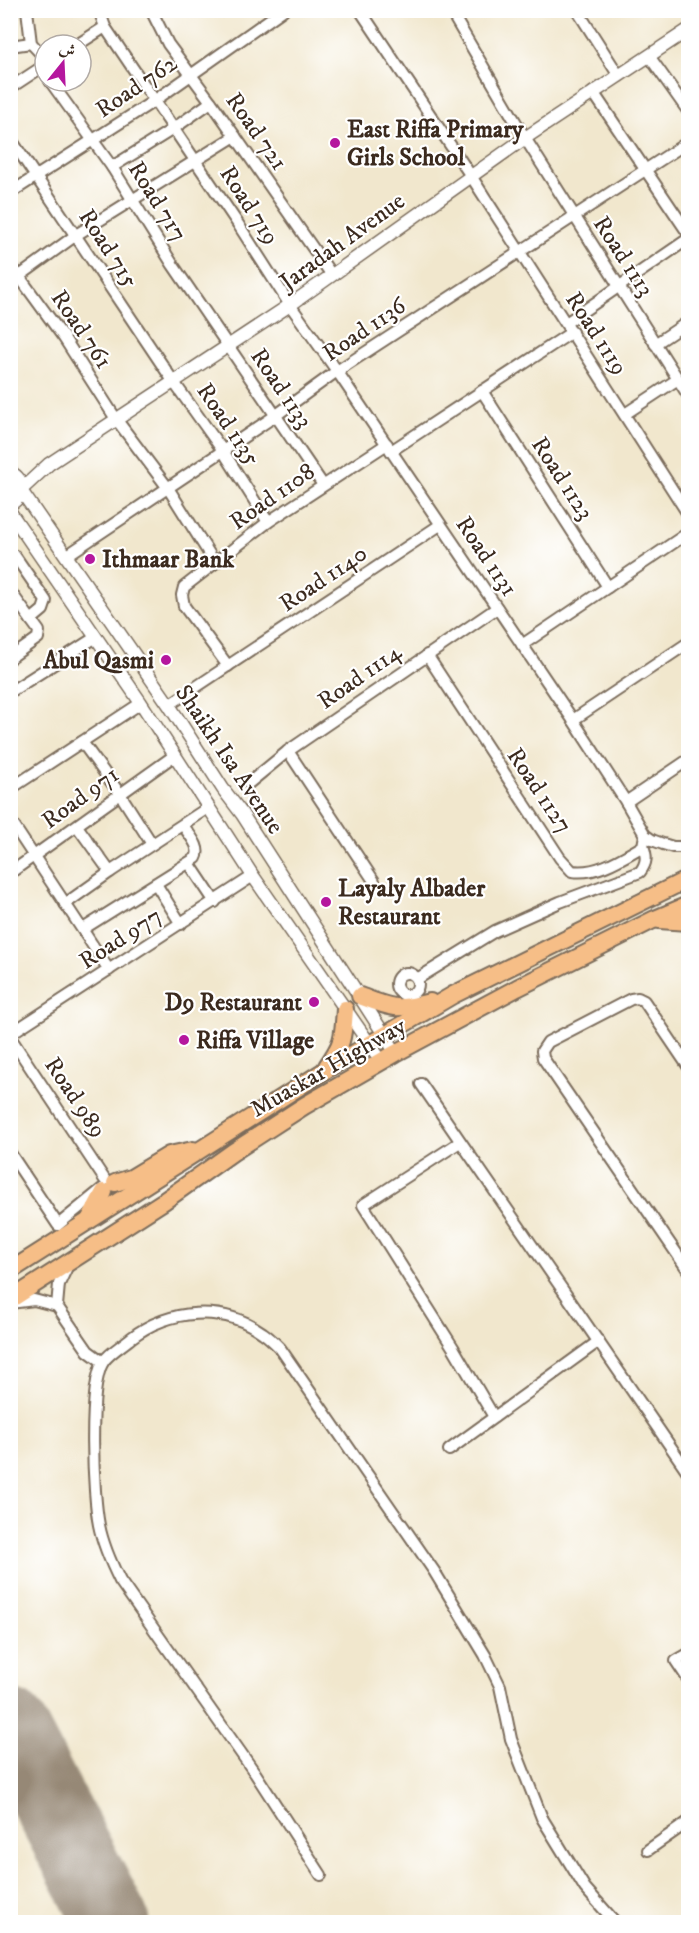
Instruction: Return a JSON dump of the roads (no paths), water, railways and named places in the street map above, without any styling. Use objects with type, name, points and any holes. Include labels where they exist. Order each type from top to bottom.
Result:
[{"type":"main road","name":"Muaskar Highway","points":[[10,1271],[324,1071],[453,995],[688,879]]},
{"type":"main road","name":"Muaskar Highway","points":[[10,1302],[304,1106],[517,988],[655,919],[688,905]]},
{"type":"main road","points":[[655,919],[688,922]]},
{"type":"main road","points":[[360,996],[399,1009],[453,995]]},
{"type":"main road","points":[[324,1071],[339,1049],[344,1030],[345,1009]]},
{"type":"main road","points":[[88,1221],[107,1186],[132,1178],[169,1155],[203,1149]]},
{"type":"street","points":[[27,10],[33,47]]},
{"type":"street","name":"Road 719","points":[[99,10],[105,27],[290,305]]},
{"type":"street","name":"Road 721","points":[[151,10],[168,44],[331,274]]},
{"type":"street","name":"Road 762","points":[[10,194],[154,100],[283,10]]},
{"type":"street","name":"Road 1119","points":[[360,10],[471,176],[687,509]]},
{"type":"street","name":"Road 1113","points":[[450,10],[525,138],[688,395]]},
{"type":"street","points":[[577,10],[618,76]]},
{"type":"street","points":[[93,35],[105,27]]},
{"type":"street","name":"Jaradah Avenue","points":[[10,504],[16,501],[22,490],[49,464],[290,305],[525,138],[688,30]]},
{"type":"street","points":[[10,46],[31,43]]},
{"type":"street","points":[[649,56],[688,111]]},
{"type":"street","points":[[10,88],[33,73]]},
{"type":"street","points":[[593,92],[688,233]]},
{"type":"street","name":"Road 717","points":[[59,93],[112,167],[173,265],[227,345]]},
{"type":"street","points":[[112,167],[211,102]]},
{"type":"street","points":[[15,280],[76,235],[235,136]]},
{"type":"street","name":"Road 715","points":[[10,138],[173,381]]},
{"type":"street","name":"Road 1136","points":[[66,556],[275,416],[337,371],[688,142]]},
{"type":"street","points":[[389,448],[482,391],[569,328],[619,287],[688,239]]},
{"type":"street","name":"Road 761","points":[[10,264],[15,280],[64,338],[116,419],[168,488],[215,563]]},
{"type":"street","name":"Road 1131","points":[[290,305],[573,720],[626,802],[644,840]]},
{"type":"street","points":[[655,344],[688,322]]},
{"type":"street","name":"Road 1133","points":[[227,345],[323,485]]},
{"type":"street","points":[[625,414],[678,379]]},
{"type":"street","name":"Road 1135","points":[[173,381],[223,451],[268,522]]},
{"type":"street","name":"Road 1123","points":[[482,391],[608,587]]},
{"type":"street","name":"Road 1108","points":[[228,666],[184,606],[182,595],[184,587],[268,522],[323,485],[389,448]]},
{"type":"street","name":"Jaradah Avenue","points":[[13,473],[49,464]]},
{"type":"street","name":"Shaikh Isa Avenue","points":[[13,473],[22,483],[22,490],[66,556],[242,814],[360,996],[385,1036],[389,1057]]},
{"type":"street","name":"Shaikh Isa Avenue","points":[[10,512],[141,703],[253,876],[345,1009],[370,1044],[389,1057]]},
{"type":"street","name":"Road 1140","points":[[168,705],[440,525]]},
{"type":"street","points":[[522,645],[688,533]]},
{"type":"street","points":[[10,554],[15,556],[46,600],[44,610],[31,620]]},
{"type":"street","points":[[10,591],[39,631],[38,638],[10,658]]},
{"type":"street","name":"Road 1114","points":[[249,783],[288,751],[497,608]]},
{"type":"street","points":[[10,692],[96,637]]},
{"type":"street","points":[[573,720],[688,643]]},
{"type":"street","name":"Road 1127","points":[[427,655],[495,762],[560,858],[586,891]]},
{"type":"street","points":[[10,789],[141,703]]},
{"type":"street","points":[[82,742],[120,794],[152,844]]},
{"type":"street","points":[[288,751],[374,881]]},
{"type":"street","name":"Road 971","points":[[10,873],[175,755]]},
{"type":"street","points":[[626,802],[688,760]]},
{"type":"street","points":[[65,904],[209,807]]},
{"type":"street","points":[[10,820],[109,970]]},
{"type":"street","points":[[83,929],[196,858],[198,848],[183,825]]},
{"type":"street","points":[[77,826],[110,872]]},
{"type":"street","points":[[572,871],[583,873],[595,870],[644,840],[652,840],[672,847],[688,847]]},
{"type":"street","points":[[417,979],[495,931],[586,891],[640,872],[646,860],[644,840]]},
{"type":"street","points":[[189,863],[215,902]]},
{"type":"street","name":"Road 977","points":[[10,1035],[253,876]]},
{"type":"street","points":[[156,884],[181,924]]},
{"type":"street","points":[[688,1066],[644,1001],[638,998],[631,999],[548,1042],[542,1051],[543,1058],[688,1270]]},
{"type":"street","name":"Road 989","points":[[10,1035],[107,1186]]},
{"type":"street","points":[[421,1084],[688,1472]]},
{"type":"street","points":[[460,1142],[363,1206],[494,1417]]},
{"type":"street","points":[[10,1153],[58,1225],[107,1186]]},
{"type":"street","points":[[70,1261],[59,1284],[57,1306],[88,1351],[103,1362]]},
{"type":"street","points":[[10,1302],[34,1300],[57,1306]]},
{"type":"street","points":[[321,1875],[255,1773],[120,1581],[105,1550],[99,1525],[94,1476],[95,1389],[103,1362],[139,1332],[167,1318],[195,1313],[216,1314],[240,1320],[263,1333],[280,1348],[434,1571],[485,1656],[500,1686],[511,1739],[542,1818],[585,1888],[615,1923]]},
{"type":"street","points":[[448,1450],[599,1341]]},
{"type":"street","points":[[688,1654],[676,1661],[688,1680]]},
{"type":"street","points":[[648,1850],[688,1822]]},
{"type":"place","name":"East Riffa Primary Girls School","points":[[335,143]]},
{"type":"place","name":"Ithmaar Bank","points":[[90,559]]},
{"type":"place","name":"Abul Qasmi","points":[[166,660]]},
{"type":"place","name":"Layaly Albader Restaurant","points":[[326,902]]},
{"type":"place","name":"D9 Restaurant","points":[[314,1002]]},
{"type":"place","name":"Riffa Village","points":[[184,1040]]}]
